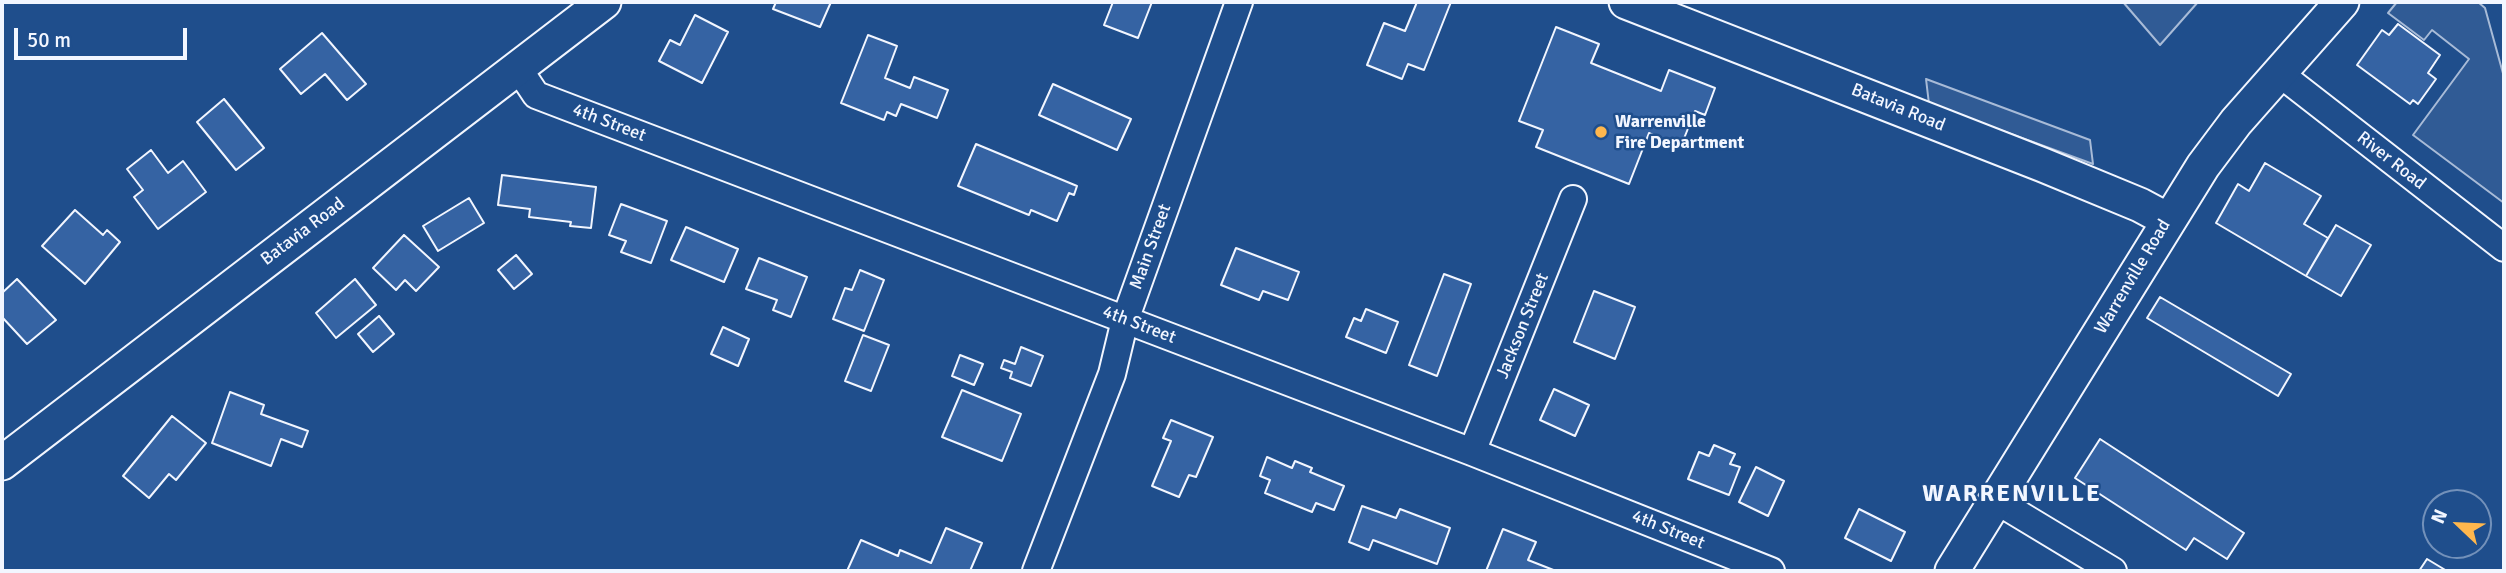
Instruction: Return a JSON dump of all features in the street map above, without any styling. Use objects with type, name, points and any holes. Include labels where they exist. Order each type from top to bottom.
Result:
[{"type":"main road","name":"Batavia Road","points":[[2,463],[604,2]]},
{"type":"main road","name":"Batavia Road","points":[[1626,2],[2043,165],[2140,205],[2168,220]]},
{"type":"main road","name":"Warrenville Road","points":[[1952,571],[2168,220],[2236,122],[2342,2]]},
{"type":"street","name":"Main Street","points":[[1036,571],[1112,374],[1125,320],[1239,2]]},
{"type":"street","name":"4th Street","points":[[518,68],[536,95],[1472,452],[1771,571]]},
{"type":"street","name":"River Road","points":[[2279,73],[2504,248]]},
{"type":"street","name":"Jackson Street","points":[[1472,452],[1573,199]]},
{"type":"street","points":[[1997,501],[2113,571]]},
{"type":"shaded area","points":[[2123,2],[2198,2],[2160,45]]},
{"type":"shaded area","points":[[2397,2],[2478,2],[2485,8],[2504,77],[2504,203],[2413,135],[2469,59],[2432,30],[2424,40],[2388,13]]},
{"type":"shaded area","points":[[1926,79],[2090,140],[2093,164],[1929,104]]},
{"type":"building","points":[[776,2],[831,2],[820,27],[773,9]]},
{"type":"building","points":[[1113,2],[1152,2],[1138,38],[1104,25]]},
{"type":"building","points":[[1417,2],[1451,2],[1424,70],[1408,64],[1402,79],[1367,65],[1384,23],[1405,31]]},
{"type":"building","points":[[695,15],[728,32],[702,83],[659,61],[670,40],[680,45]]},
{"type":"building","points":[[2398,24],[2440,55],[2428,73],[2436,79],[2418,104],[2413,100],[2410,104],[2357,65],[2382,30],[2389,35]]},
{"type":"building","name":"Warrenville Fire Department","points":[[1556,27],[1599,44],[1591,63],[1661,91],[1669,70],[1715,88],[1705,115],[1695,111],[1681,146],[1667,141],[1665,144],[1649,133],[1629,184],[1536,147],[1543,130],[1519,121]]},
{"type":"building","points":[[322,33],[366,84],[347,100],[325,74],[301,94],[280,69]]},
{"type":"building","points":[[868,35],[897,46],[885,78],[910,88],[914,77],[948,90],[937,118],[901,104],[896,116],[887,112],[884,120],[841,103]]},
{"type":"building","points":[[1053,84],[1131,119],[1117,150],[1039,115]]},
{"type":"building","points":[[224,99],[264,148],[236,170],[197,122]]},
{"type":"building","points":[[976,144],[1077,186],[1074,195],[1069,193],[1057,221],[1031,210],[1029,215],[958,186]]},
{"type":"building","points":[[151,150],[168,173],[183,161],[206,192],[158,229],[134,197],[143,190],[127,169]]},
{"type":"building","points":[[2265,163],[2321,196],[2304,224],[2328,238],[2306,276],[2216,223],[2238,184],[2249,191]]},
{"type":"building","points":[[502,175],[596,187],[591,228],[570,226],[571,222],[529,217],[530,209],[498,205]]},
{"type":"building","points":[[469,198],[484,223],[438,251],[423,226]]},
{"type":"building","points":[[621,204],[667,221],[651,263],[621,252],[626,241],[609,235]]},
{"type":"building","points":[[75,210],[103,235],[107,230],[120,242],[85,284],[42,246]]},
{"type":"building","points":[[2336,225],[2371,245],[2341,296],[2306,276]]},
{"type":"building","points":[[686,227],[738,249],[724,282],[671,260]]},
{"type":"building","points":[[404,235],[439,267],[416,291],[405,280],[396,290],[373,268]]},
{"type":"building","points":[[1236,248],[1299,272],[1288,300],[1263,291],[1259,300],[1221,285]]},
{"type":"building","points":[[516,255],[532,274],[514,289],[498,270]]},
{"type":"building","points":[[759,258],[807,277],[791,317],[773,310],[777,300],[746,289]]},
{"type":"building","points":[[860,270],[884,280],[864,331],[833,319],[845,288],[852,290]]},
{"type":"building","points":[[1444,274],[1471,284],[1437,376],[1409,365]]},
{"type":"building","points":[[17,279],[56,320],[27,344],[2,317],[2,293]]},
{"type":"building","points":[[355,279],[376,305],[336,338],[316,313]]},
{"type":"building","points":[[1594,291],[1635,307],[1615,359],[1574,342]]},
{"type":"building","points":[[2160,297],[2291,374],[2278,396],[2147,318]]},
{"type":"building","points":[[1366,309],[1398,322],[1386,353],[1346,337],[1354,318],[1361,321]]},
{"type":"building","points":[[379,316],[394,334],[373,352],[358,334]]},
{"type":"building","points":[[723,327],[749,339],[738,366],[711,354]]},
{"type":"building","points":[[863,335],[889,345],[871,391],[845,381]]},
{"type":"building","points":[[1021,347],[1043,356],[1031,386],[1010,378],[1012,372],[1001,368],[1004,360],[1015,364]]},
{"type":"building","points":[[960,355],[983,364],[974,385],[952,376]]},
{"type":"building","points":[[1554,389],[1589,405],[1575,436],[1540,420]]},
{"type":"building","points":[[962,390],[1021,414],[1002,461],[942,437]]},
{"type":"building","points":[[230,392],[264,405],[261,414],[308,431],[302,447],[281,439],[271,466],[212,443]]},
{"type":"building","points":[[172,416],[206,443],[176,480],[169,474],[149,498],[123,476]]},
{"type":"building","points":[[1171,420],[1213,437],[1196,477],[1189,475],[1179,497],[1152,486],[1171,441],[1163,438]]},
{"type":"building","points":[[2100,439],[2244,533],[2227,559],[2194,538],[2186,550],[2075,478]]},
{"type":"building","points":[[1714,445],[1735,454],[1730,464],[1740,467],[1729,495],[1688,479],[1699,452],[1709,456]]},
{"type":"building","points":[[1267,457],[1292,468],[1295,461],[1312,468],[1310,472],[1344,486],[1334,510],[1316,503],[1312,512],[1265,493],[1270,480],[1260,476]]},
{"type":"building","points":[[1756,467],[1784,481],[1768,516],[1739,502]]},
{"type":"building","points":[[1362,506],[1396,518],[1400,509],[1450,528],[1437,564],[1373,540],[1369,550],[1349,542]]},
{"type":"building","points":[[1859,509],[1905,532],[1891,561],[1845,538]]},
{"type":"building","points":[[946,528],[982,543],[970,571],[847,571],[861,540],[898,556],[900,550],[931,563]]},
{"type":"building","points":[[1503,529],[1536,542],[1528,560],[1556,571],[1486,571]]},
{"type":"building","points":[[2427,559],[2447,571],[2419,571]]},
{"type":"place","name":"Warrenville Fire Department","points":[[1601,132]]},
{"type":"district","name":"WARRENVILLE","points":[[2012,495]]}]
